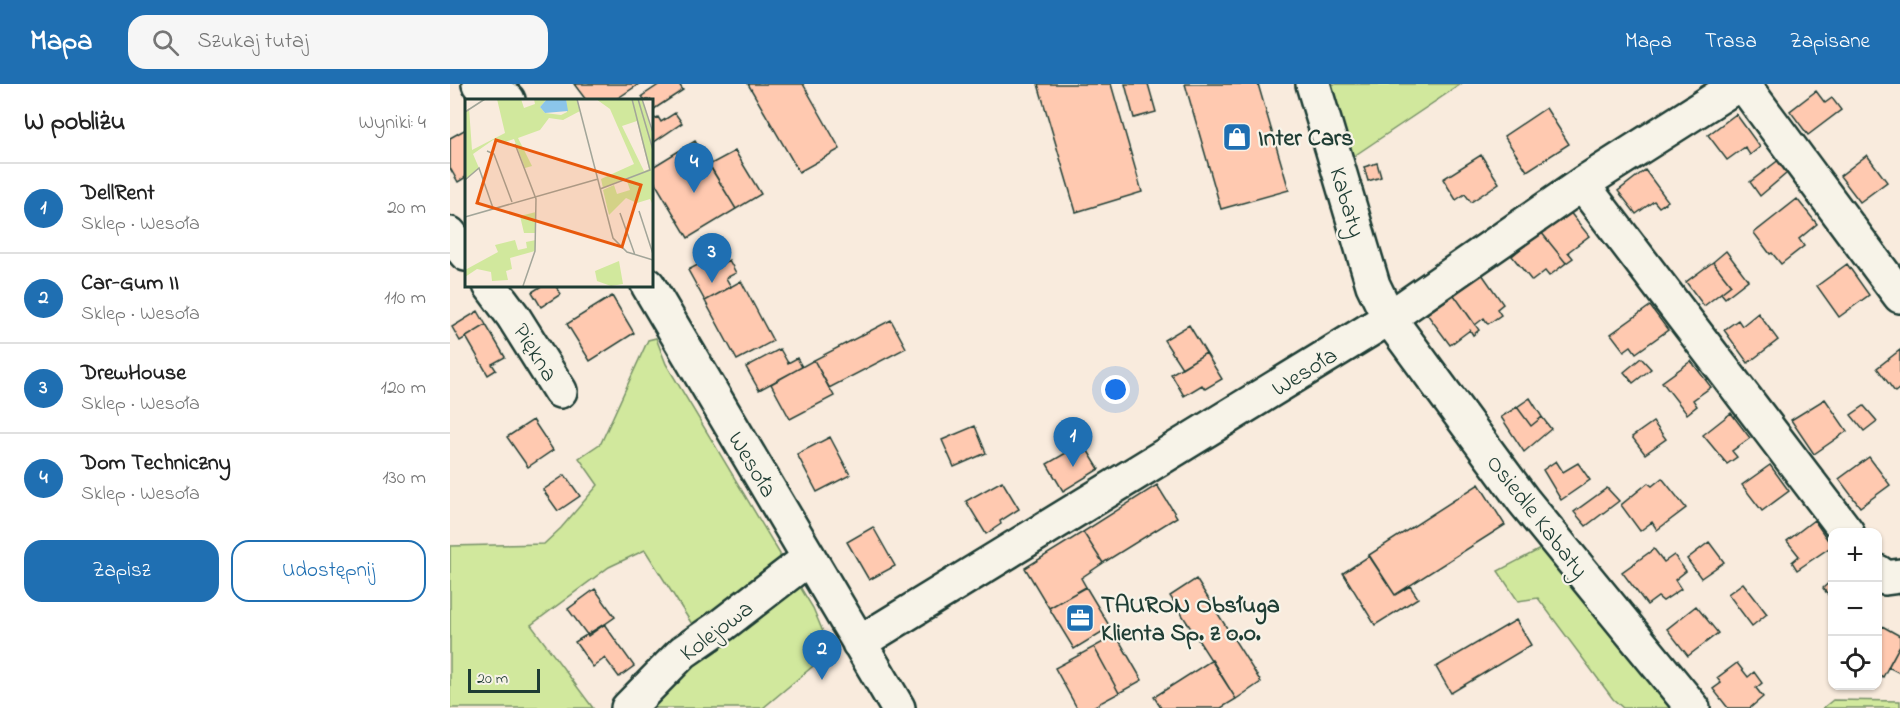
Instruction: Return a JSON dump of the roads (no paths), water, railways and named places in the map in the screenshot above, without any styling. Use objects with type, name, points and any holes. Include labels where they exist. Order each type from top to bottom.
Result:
[{"type":"street","points":[[479,84],[506,99]]},
{"type":"street","name":"Kabaty","points":[[1313,84],[1373,285],[1389,318]]},
{"type":"street","points":[[1741,84],[1900,296]]},
{"type":"street","name":"Wesoła","points":[[859,643],[1389,318],[1582,184],[1741,84]]},
{"type":"street","points":[[1582,184],[1844,528]]},
{"type":"street","points":[[450,234],[465,254]]},
{"type":"street","name":"Piękna","points":[[491,286],[513,316],[560,391]]},
{"type":"street","name":"Wesoła","points":[[649,286],[898,708]]},
{"type":"street","name":"Osiedle Kabaty","points":[[1389,318],[1523,500],[1693,708]]},
{"type":"street","name":"Kolejowa","points":[[628,708],[683,652],[809,558]]},
{"type":"street","points":[[1882,575],[1885,578],[1900,576]]},
{"type":"place","name":"Inter Cars","points":[[1237,137]]},
{"type":"place","name":"Dom Techniczny","points":[[694,193]]},
{"type":"place","name":"DrewHouse","points":[[712,283]]},
{"type":"place","name":"DellRent","points":[[1073,467]]},
{"type":"place","name":"TAURON Obsługa Klienta Sp. z o.o.","points":[[1080,618]]},
{"type":"place","name":"Car-Gum II","points":[[822,680]]}]
